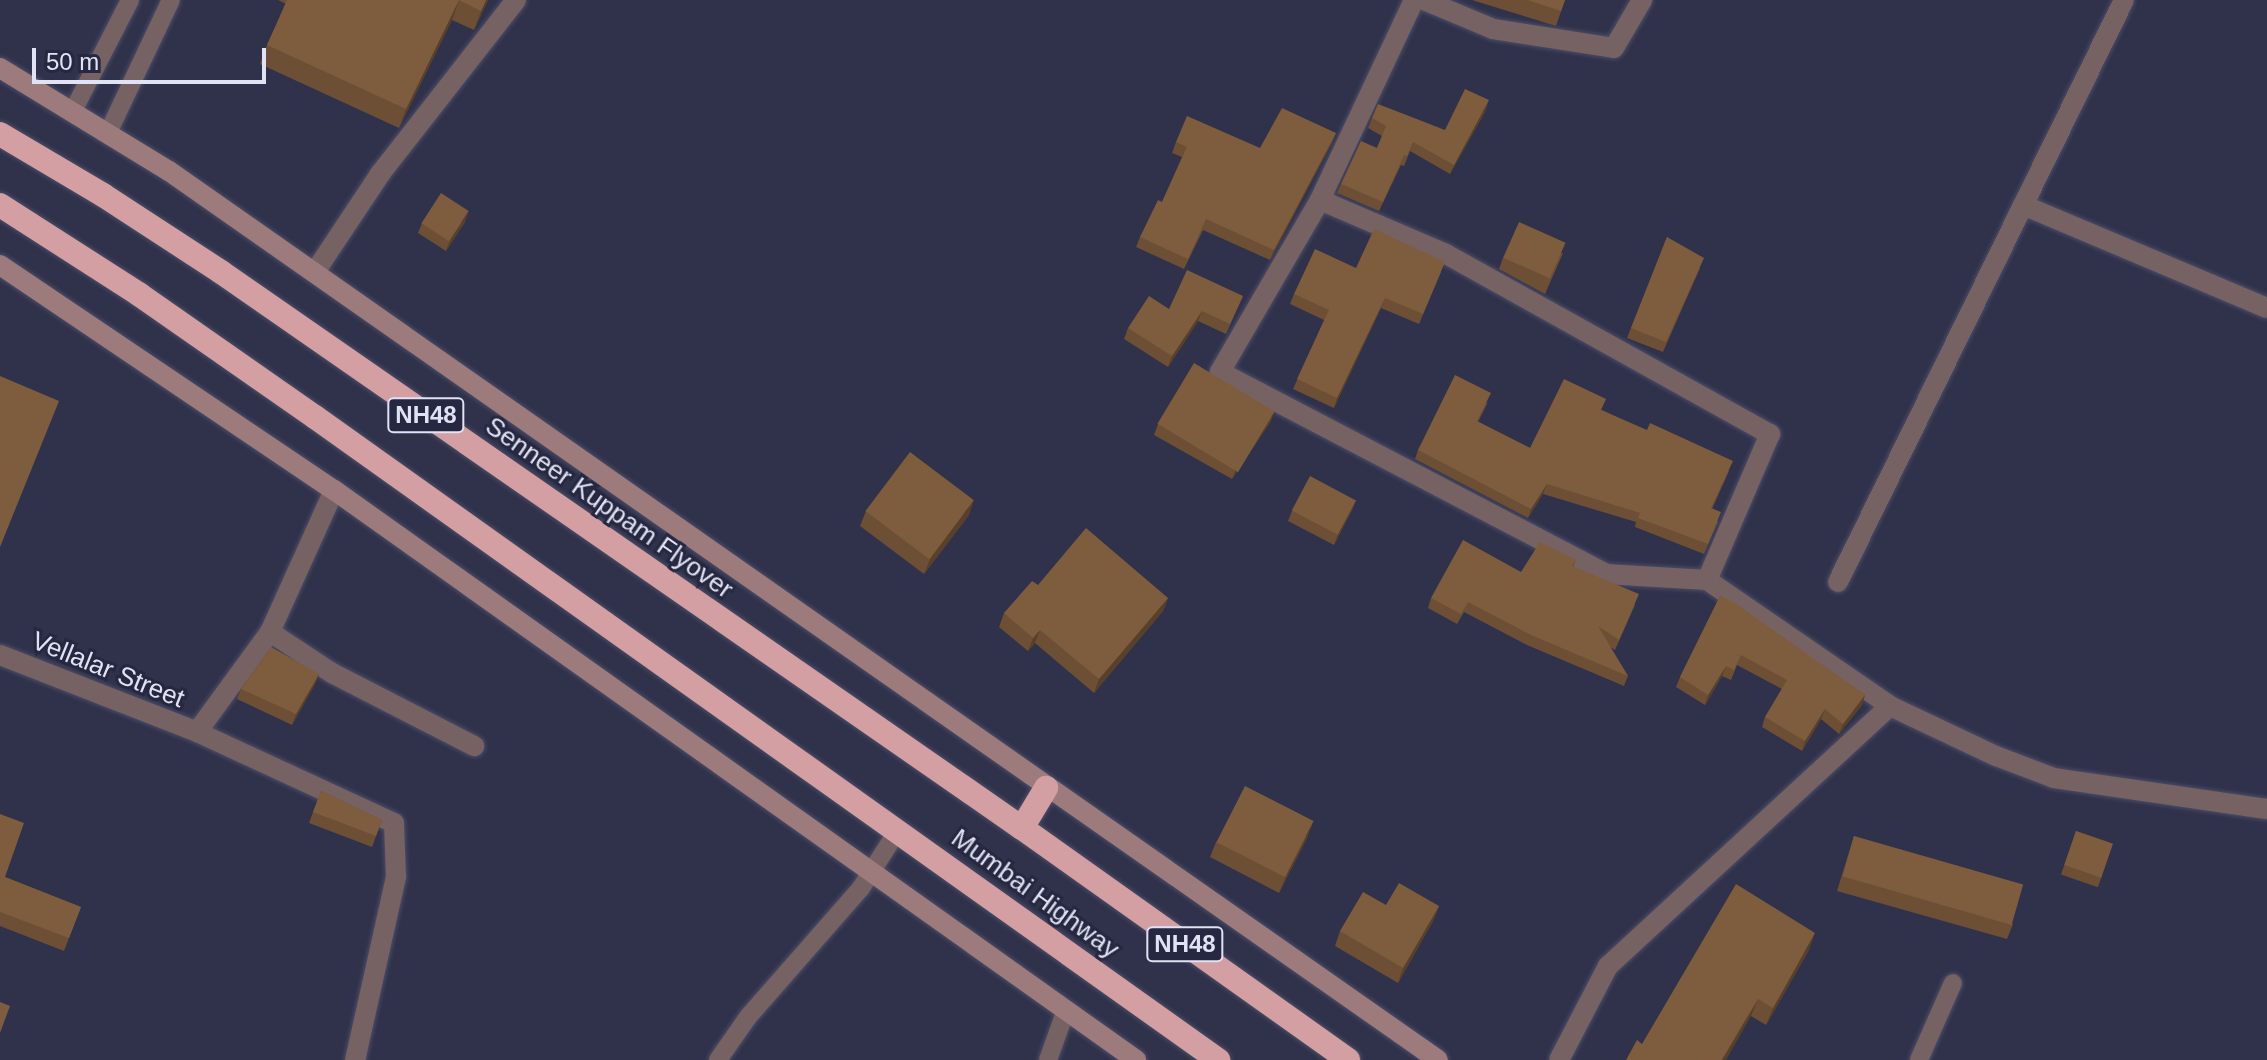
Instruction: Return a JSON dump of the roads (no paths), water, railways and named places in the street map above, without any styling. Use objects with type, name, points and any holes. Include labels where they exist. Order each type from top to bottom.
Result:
[{"type":"highway","name":"Senneer Kuppam Flyover","points":[[0,134],[103,195],[221,272],[1022,828]]},
{"type":"highway","name":"NH48","points":[[0,205],[140,295],[898,830]]},
{"type":"highway","points":[[1022,828],[1046,788]]},
{"type":"highway","name":"Mumbai Highway","points":[[1022,828],[1348,1060]]},
{"type":"highway","name":"Mumbai Highway","points":[[898,830],[1218,1060]]},
{"type":"street","points":[[315,272],[380,174],[516,0]]},
{"type":"street","points":[[1414,0],[1320,200],[1220,372],[1606,574],[1707,580],[1890,706],[1996,756],[2054,778],[2267,809]]},
{"type":"street","points":[[1424,0],[1493,29],[1614,48],[1642,0]]},
{"type":"street","points":[[1838,582],[2124,0]]},
{"type":"street","points":[[0,68],[108,133],[315,272],[1046,788],[1438,1060]]},
{"type":"street","points":[[1320,200],[1446,254],[1770,434],[1707,580]]},
{"type":"street","points":[[2023,205],[2267,308]]},
{"type":"street","points":[[0,265],[334,490],[1136,1060]]},
{"type":"street","points":[[197,732],[270,632],[334,490]]},
{"type":"street","points":[[270,632],[332,673],[474,746]]},
{"type":"street","name":"Vellalar Street","points":[[0,655],[197,732],[394,823],[396,877],[355,1060]]},
{"type":"street","points":[[1559,1060],[1608,966],[1890,706]]},
{"type":"lane","points":[[73,111],[130,0]]},
{"type":"lane","points":[[108,133],[171,0]]},
{"type":"lane","points":[[718,1060],[748,1017],[861,888],[898,830]]},
{"type":"lane","points":[[1919,1060],[1953,983]]},
{"type":"lane","points":[[1048,1060],[1066,1010]]}]
